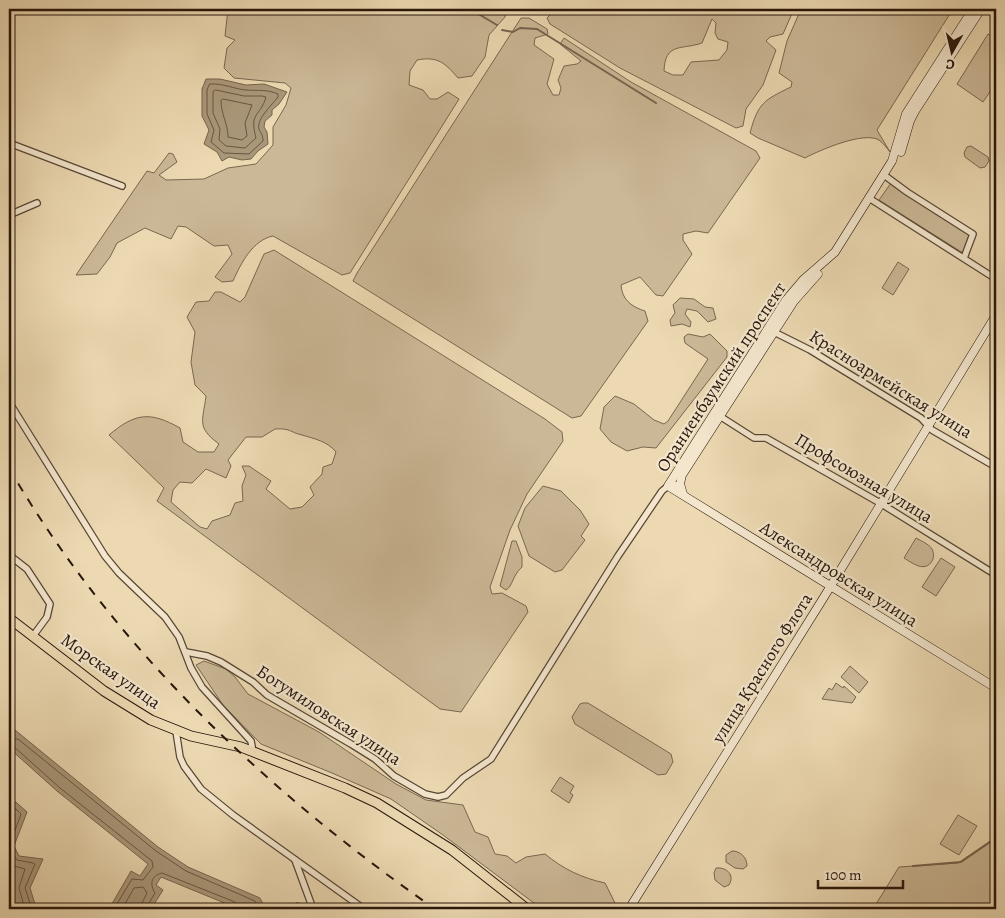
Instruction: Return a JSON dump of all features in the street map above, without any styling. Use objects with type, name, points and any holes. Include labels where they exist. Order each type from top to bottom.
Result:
[{"type":"main road","name":"Ораниенбаумский проспект","points":[[668,486],[771,330],[804,288],[834,260],[886,176],[896,153],[906,114],[973,9]]},
{"type":"main road","name":"Ораниенбаумский проспект","points":[[771,330],[786,300],[797,286],[835,252],[900,156],[906,132],[915,111],[981,9]]},
{"type":"main road","name":"улица Красного Флота","points":[[629,909],[996,315]]},
{"type":"main road","name":"Ораниенбаумский проспект","points":[[683,494],[680,484],[682,475],[717,414]]},
{"type":"main road","name":"Александровская улица","points":[[668,486],[996,688]]},
{"type":"main road","name":"Морская улица","points":[[9,618],[84,676],[151,720],[176,731],[207,741],[231,745],[253,752],[345,788],[377,803],[452,850],[527,909]]},
{"type":"street","points":[[9,143],[122,186]]},
{"type":"street","points":[[886,176],[907,192],[973,234],[964,258]]},
{"type":"street","points":[[872,200],[996,279]]},
{"type":"street","points":[[9,215],[37,203]]},
{"type":"street","name":"Красноармейская улица","points":[[771,330],[810,350],[920,418],[934,431],[996,467]]},
{"type":"street","points":[[9,402],[105,556],[119,573],[165,617],[180,637],[191,668],[202,687],[251,741],[253,752]]},
{"type":"street","name":"Профсоюзная улица","points":[[717,414],[754,438],[766,438],[880,503],[996,575]]},
{"type":"street","name":"Ораниенбаумский проспект","points":[[454,787],[474,769],[491,759],[618,556],[662,491],[668,486],[680,484]]},
{"type":"street","points":[[9,555],[27,569],[50,604],[47,617],[33,636]]},
{"type":"street","name":"Богумиловская улица","points":[[186,652],[207,656],[221,662],[253,682],[267,695],[326,728],[375,759],[394,776],[412,787],[438,798],[446,795],[454,787]]},
{"type":"street","points":[[176,731],[177,746],[184,766],[201,789],[233,815],[364,909]]},
{"type":"street","points":[[294,858],[313,909]]},
{"type":"shaded area","points":[[228,9],[506,9],[505,17],[489,35],[485,57],[472,76],[458,78],[445,65],[430,59],[417,60],[410,71],[409,85],[423,90],[430,99],[437,99],[448,92],[459,99],[350,273],[342,275],[273,236],[259,242],[248,253],[233,281],[222,282],[215,277],[232,254],[228,245],[214,246],[186,227],[178,226],[171,239],[145,228],[117,243],[110,257],[97,274],[76,275],[147,171],[154,173],[169,153],[173,154],[177,162],[159,175],[166,180],[204,179],[228,168],[256,164],[273,145],[273,127],[286,105],[291,88],[285,83],[234,78],[224,68],[227,48],[235,40],[225,36]]},
{"type":"shaded area","points":[[556,9],[794,9],[783,34],[770,37],[766,41],[776,50],[763,85],[746,109],[743,126],[736,128],[620,68],[550,24],[547,18]],"holes":[[[712,19],[716,23],[715,33],[718,39],[728,42],[727,50],[719,60],[691,62],[683,75],[673,75],[664,71],[665,62],[671,51],[702,43]]]},
{"type":"shaded area","points":[[801,9],[953,9],[877,130],[890,152],[879,140],[863,138],[842,143],[805,158],[750,133],[756,115],[763,104],[774,95],[791,87],[792,82],[779,73],[787,41]]},
{"type":"shaded area","points":[[521,18],[529,18],[547,29],[548,34],[535,38],[534,45],[554,59],[547,84],[553,95],[559,95],[561,88],[558,80],[564,66],[577,64],[581,61],[560,44],[564,38],[631,82],[756,151],[760,158],[708,233],[696,231],[683,234],[683,240],[692,254],[663,296],[656,295],[640,277],[621,285],[626,299],[632,305],[645,311],[648,321],[581,416],[572,418],[353,281]]},
{"type":"shaded area","points":[[988,34],[996,39],[996,83],[983,102],[957,84]]},
{"type":"shaded area","points":[[971,146],[988,157],[989,161],[985,167],[980,168],[965,157],[964,153],[967,147]]},
{"type":"shaded area","points":[[891,183],[969,235],[963,253],[879,200]]},
{"type":"shaded area","points":[[274,250],[545,419],[562,432],[563,441],[527,494],[510,530],[490,587],[492,594],[502,593],[526,606],[528,612],[461,712],[440,709],[157,501],[164,488],[109,435],[127,422],[143,417],[151,417],[180,428],[183,442],[198,452],[214,452],[219,444],[204,428],[203,418],[206,396],[195,385],[191,362],[195,332],[187,317],[196,302],[209,301],[215,292],[221,292],[240,302],[245,297],[264,254]],"holes":[[[275,429],[321,441],[329,445],[336,452],[332,464],[323,467],[322,474],[310,487],[314,495],[302,507],[290,509],[266,489],[271,481],[249,466],[242,466],[246,475],[242,486],[243,501],[235,503],[230,515],[212,521],[207,529],[200,527],[171,502],[173,490],[180,482],[192,483],[206,469],[226,478],[231,466],[228,460],[246,437],[262,437]]]},
{"type":"shaded area","points":[[898,262],[909,269],[893,295],[882,288]]},
{"type":"shaded area","points":[[680,298],[694,299],[705,307],[713,308],[716,319],[708,322],[697,311],[687,309],[685,314],[691,322],[690,327],[682,324],[671,326],[670,320],[675,313],[673,305]]},
{"type":"shaded area","points":[[688,334],[703,337],[710,334],[727,351],[727,357],[656,448],[643,447],[627,451],[611,442],[600,429],[604,407],[615,396],[634,404],[654,420],[664,424],[668,421],[708,359],[685,343],[684,337]]},
{"type":"shaded area","points":[[543,486],[561,491],[580,510],[589,524],[581,536],[585,540],[562,570],[555,572],[529,556],[518,526],[525,508]]},
{"type":"shaded area","points":[[916,538],[929,546],[933,551],[933,560],[929,565],[918,566],[904,558]]},
{"type":"shaded area","points":[[512,541],[516,541],[522,557],[522,567],[506,590],[500,586]]},
{"type":"shaded area","points":[[941,558],[955,567],[936,596],[922,587]]},
{"type":"shaded area","points":[[204,661],[226,669],[248,694],[319,732],[396,784],[426,800],[463,805],[475,832],[488,837],[495,854],[507,856],[516,863],[526,857],[545,854],[573,872],[605,883],[618,909],[542,909],[443,835],[391,799],[261,744],[223,705],[196,665]]},
{"type":"shaded area","points":[[850,666],[868,682],[859,693],[841,677]]},
{"type":"shaded area","points":[[836,683],[843,688],[844,686],[856,697],[852,703],[822,699],[829,688],[832,690]]},
{"type":"shaded area","points":[[588,703],[671,754],[673,762],[666,774],[658,775],[575,724],[572,717],[580,704]]},
{"type":"shaded area","points":[[560,777],[574,786],[570,793],[573,795],[569,803],[551,791]]},
{"type":"shaded area","points":[[958,815],[977,826],[959,855],[940,844]]},
{"type":"shaded area","points":[[996,837],[996,909],[873,909],[899,867],[958,863]]},
{"type":"shaded area","points":[[732,851],[742,855],[746,860],[747,866],[743,869],[735,868],[726,862],[726,855]]},
{"type":"shaded area","points":[[716,868],[729,872],[731,881],[729,885],[724,887],[715,880],[714,873]]},
{"type":"water","points":[[206,79],[220,79],[246,85],[264,84],[287,92],[279,104],[272,110],[272,115],[265,121],[264,127],[267,132],[268,144],[251,159],[242,160],[229,157],[222,161],[217,152],[204,144],[209,130],[202,116],[202,89]]},
{"type":"water","points":[[15,730],[158,847],[188,867],[260,898],[263,904],[259,909],[239,909],[161,877],[156,885],[163,890],[151,909],[109,909],[131,871],[140,876],[148,864],[57,791],[9,748],[9,739]]},
{"type":"water","points":[[9,796],[27,812],[14,846],[19,856],[43,859],[30,888],[35,904],[46,909],[9,909]]},
{"type":"waterway","points":[[470,9],[497,25]]},
{"type":"waterway","points":[[502,30],[513,32],[520,28],[537,29],[656,103]]},
{"type":"waterway","points":[[913,866],[961,862],[996,838]]},
{"type":"waterway","points":[[291,909],[297,903],[310,909]]},
{"type":"railway","points":[[9,468],[50,534],[96,596],[145,655],[198,711],[253,765],[312,815],[372,864],[435,909]]}]
